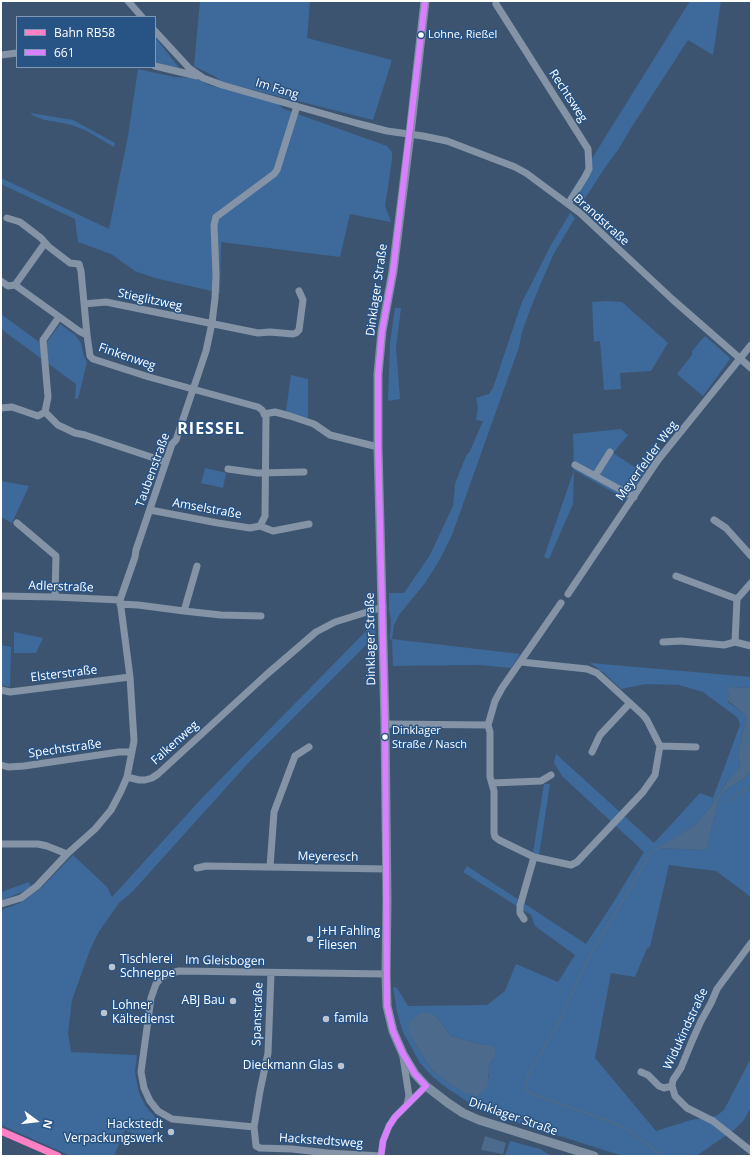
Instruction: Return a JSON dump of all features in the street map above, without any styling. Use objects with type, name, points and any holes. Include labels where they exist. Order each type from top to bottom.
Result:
[{"type":"main road","name":"Dinklager Straße","points":[[425,1],[393,271],[382,331],[378,374],[378,447],[385,724],[387,1006],[393,1031],[403,1054],[415,1074],[426,1086],[448,1103],[463,1113],[479,1120],[594,1156]]},
{"type":"street","points":[[128,1],[141,16]]},
{"type":"street","name":"Rechtsweg","points":[[496,4],[588,149],[589,169],[586,177],[568,204]]},
{"type":"street","name":"Im Fang","points":[[156,32],[190,69],[203,78],[222,85],[387,131],[410,134]]},
{"type":"street","points":[[1,55],[16,53]]},
{"type":"street","points":[[156,66],[203,78]]},
{"type":"street","name":"Taubenstraße","points":[[127,778],[134,741],[130,677],[120,602],[172,444],[176,440],[206,351],[212,323],[216,275],[214,225],[216,217],[274,174],[277,170],[297,106]]},
{"type":"street","name":"Brandstraße","points":[[410,134],[447,141],[515,167],[526,174],[568,204],[672,299],[751,368]]},
{"type":"street","points":[[8,218],[20,222],[70,263],[79,264],[87,334]]},
{"type":"street","points":[[15,285],[45,243]]},
{"type":"street","name":"Finkenweg","points":[[1,281],[8,286],[15,285],[78,331],[87,334],[90,356],[93,359],[193,389]]},
{"type":"street","name":"Stieglitzweg","points":[[84,304],[106,302],[258,333],[270,332],[294,334],[299,330],[303,300],[299,290]]},
{"type":"street","points":[[1,408],[12,407],[38,416],[45,412],[48,397],[43,340],[59,318]]},
{"type":"street","name":"Meyerfelder Weg","points":[[568,594],[658,460],[751,345]]},
{"type":"street","points":[[193,389],[258,407],[266,418],[265,516],[260,526]]},
{"type":"street","points":[[45,412],[58,425],[166,462]]},
{"type":"street","points":[[264,414],[275,412],[290,416],[314,424],[330,435],[378,447]]},
{"type":"street","points":[[595,476],[610,452]]},
{"type":"street","points":[[575,465],[634,497]]},
{"type":"street","points":[[228,469],[257,473],[304,472]]},
{"type":"street","name":"Amselstraße","points":[[150,510],[250,528],[260,526],[273,531],[309,524]]},
{"type":"street","points":[[714,520],[726,528],[751,556]]},
{"type":"street","points":[[17,523],[56,556],[55,597]]},
{"type":"street","points":[[184,611],[196,566]]},
{"type":"street","points":[[676,576],[737,600]]},
{"type":"street","points":[[735,642],[737,600],[751,583]]},
{"type":"street","name":"Adlerstraße","points":[[1,596],[55,597],[120,602],[221,615],[261,616]]},
{"type":"street","points":[[521,662],[588,669],[597,673],[647,720],[660,746],[655,775],[615,823],[577,862],[571,866],[534,858],[495,837],[492,783],[490,777],[490,732],[488,725],[495,701],[499,694],[561,603]]},
{"type":"street","name":"Falkenweg","points":[[127,778],[145,780],[158,774],[266,675],[316,632],[335,622],[382,607]]},
{"type":"street","points":[[663,642],[681,640],[724,645],[735,642],[751,646]]},
{"type":"street","name":"Elsterstraße","points":[[1,690],[10,692],[130,677]]},
{"type":"street","points":[[592,752],[600,735],[630,703]]},
{"type":"street","points":[[385,724],[488,725]]},
{"type":"street","points":[[270,867],[274,812],[295,756],[309,746]]},
{"type":"street","points":[[660,746],[696,747]]},
{"type":"street","name":"Spechtstraße","points":[[1,765],[8,767],[24,766],[119,752],[132,752]]},
{"type":"street","points":[[492,783],[540,781],[551,775]]},
{"type":"street","points":[[1,904],[21,898],[37,886],[67,854],[95,829],[111,810],[127,778]]},
{"type":"street","points":[[1,844],[38,844],[67,854]]},
{"type":"street","points":[[524,919],[520,913],[520,906],[534,858]]},
{"type":"street","name":"Meyeresch","points":[[197,868],[206,866],[387,869]]},
{"type":"street","name":"Widukindstraße","points":[[751,943],[717,988],[681,1068],[673,1080],[672,1086],[675,1096],[687,1108],[713,1121],[751,1151]]},
{"type":"street","name":"Im Gleisbogen","points":[[254,1127],[172,1118],[158,1111],[150,1101],[144,1088],[141,1072],[151,998],[156,984],[167,974],[179,971],[386,974]]},
{"type":"street","name":"Spanstraße","points":[[260,1148],[256,1146],[254,1127],[268,1053],[271,973]]},
{"type":"street","points":[[403,1054],[409,1096],[406,1106]]},
{"type":"street","name":"Widukindstraße","points":[[641,1072],[648,1075],[659,1086],[664,1088],[672,1086]]},
{"type":"street","points":[[381,1156],[383,1142],[389,1126],[395,1117],[426,1086]]},
{"type":"street","name":"Hackstedtsweg","points":[[260,1148],[381,1156]]},
{"type":"shaded area","points":[[200,1],[310,1],[307,38],[392,60],[373,120],[222,82],[214,76],[194,66]]},
{"type":"shaded area","points":[[690,1],[721,1],[713,55],[688,40],[618,150],[580,206],[568,197]]},
{"type":"shaded area","points":[[156,38],[180,69],[156,62]]},
{"type":"shaded area","points":[[138,69],[174,77],[194,78],[209,85],[278,103],[282,108],[289,111],[387,146],[392,152],[392,160],[385,206],[391,222],[350,214],[340,257],[221,242],[220,293],[155,278],[135,271],[111,254],[78,242],[75,219],[1,184],[1,178],[109,229],[128,136]]},
{"type":"shaded area","points":[[30,113],[73,120],[115,143],[114,147],[85,130],[68,124],[45,120]]},
{"type":"shaded area","points":[[570,213],[575,218],[553,255],[533,302],[522,332],[519,347],[452,535],[439,561],[425,583],[399,615],[394,625],[392,639],[520,654],[511,668],[480,665],[393,666],[392,640],[390,639],[391,620],[389,610],[389,593],[404,593],[430,555],[453,506],[455,484],[466,456],[470,451],[483,421],[476,420],[478,407],[476,398],[489,394],[493,388],[522,302],[551,245]]},
{"type":"shaded area","points":[[592,302],[622,302],[668,343],[651,371],[620,373],[621,389],[604,390],[600,341],[594,342]]},
{"type":"shaded area","points":[[395,308],[401,308],[396,347],[400,399],[388,401],[390,343]]},
{"type":"shaded area","points":[[1,314],[39,342],[47,354],[47,342],[60,324],[75,335],[81,343],[84,357],[87,362],[78,399],[75,399],[76,384],[1,329]]},
{"type":"shaded area","points":[[705,336],[730,359],[703,396],[677,374],[692,355],[692,351]]},
{"type":"shaded area","points":[[291,375],[308,379],[308,419],[286,411]]},
{"type":"shaded area","points":[[621,429],[628,435],[613,453],[644,473],[627,500],[574,470],[573,434]]},
{"type":"shaded area","points":[[205,468],[226,473],[223,488],[201,483]]},
{"type":"shaded area","points":[[574,470],[573,504],[549,559],[544,557]]},
{"type":"shaded area","points":[[1,481],[29,486],[12,523],[1,517]]},
{"type":"shaded area","points":[[372,625],[376,625],[375,643],[367,644],[251,760],[133,891],[119,903],[98,933],[90,950],[72,1000],[68,1033],[71,1052],[137,1055],[135,1072],[139,1093],[146,1107],[157,1119],[151,1138],[140,1136],[125,1130],[114,1156],[71,1156],[1,1125],[1,910],[20,903],[42,887],[73,855],[107,887],[112,897],[202,798]]},
{"type":"shaded area","points":[[14,632],[43,638],[36,653],[14,653]]},
{"type":"shaded area","points":[[1,645],[11,647],[10,687],[1,685]]},
{"type":"shaded area","points":[[590,663],[751,677],[751,688],[730,687],[729,693],[728,702],[744,714],[746,719],[738,754],[740,766],[738,771],[729,779],[710,807],[696,824],[659,848],[704,850],[707,848],[718,801],[723,792],[746,777],[751,769],[751,897],[716,871],[669,865],[650,947],[647,948],[635,977],[611,973],[595,1058],[656,1131],[691,1120],[716,1116],[724,1110],[750,1060],[751,1055],[751,1107],[744,1120],[734,1130],[696,1156],[623,1156],[493,1115],[477,1108],[444,1086],[420,1063],[403,1032],[397,1012],[393,987],[397,988],[408,1006],[487,1005],[505,991],[516,964],[558,982],[575,955],[535,926],[531,915],[463,872],[467,866],[586,944],[613,903],[644,852],[562,776],[554,763],[556,754],[654,843],[700,793],[713,798],[740,725],[738,718],[703,692],[679,685],[646,684],[621,689],[604,673]],"holes":[[[435,1015],[451,1036],[484,1045],[491,1045],[496,1053],[489,1067],[489,1077],[476,1097],[451,1085],[432,1070],[411,1037]]]},
{"type":"shaded area","points":[[730,687],[751,688],[751,769],[746,777],[723,792],[718,801],[707,848],[704,850],[658,848],[696,824],[740,766],[738,754],[746,719],[744,714],[727,700],[729,693],[726,690]]},
{"type":"shaded area","points":[[544,784],[550,784],[539,855],[533,853]]},
{"type":"shaded area","points":[[29,882],[31,888],[1,901],[1,892]]},
{"type":"shaded area","points":[[420,1013],[435,1015],[451,1036],[484,1045],[491,1045],[496,1049],[495,1057],[489,1067],[488,1084],[485,1090],[476,1097],[451,1085],[432,1070],[411,1037],[408,1028],[410,1021]]},
{"type":"shaded area","points":[[485,1136],[506,1143],[503,1154],[481,1150]]},
{"type":"shaded area","points":[[510,1141],[540,1149],[551,1156],[505,1156]]},
{"type":"waterway","points":[[728,802],[751,785]]},
{"type":"waterway","points":[[658,848],[653,851],[648,858],[587,961],[560,1020],[528,1075],[526,1084],[527,1090],[530,1093],[627,1129],[663,1156]]},
{"type":"rail line","name":"RB58","points":[[1,1131],[58,1156]]},
{"type":"transit line","name":"661","points":[[381,1156],[383,1141],[389,1126],[395,1117],[426,1086],[415,1074],[403,1054],[393,1031],[387,1006],[385,724],[378,447],[378,374],[382,331],[393,271],[425,1]]},
{"type":"place","name":"Lohne, Rießel","points":[[421,35]]},
{"type":"place","name":"Dinklager Straße / Nasch","points":[[385,737]]},
{"type":"place","name":"J+H Fahling Fliesen","points":[[310,939]]},
{"type":"place","name":"Tischlerei Schneppe","points":[[112,967]]},
{"type":"place","name":"ABJ Bau","points":[[233,1001]]},
{"type":"place","name":"Lohner Kältedienst","points":[[104,1013]]},
{"type":"place","name":"famila","points":[[326,1019]]},
{"type":"place","name":"Dieckmann Glas","points":[[341,1066]]},
{"type":"place","name":"Hackstedt Verpackungswerk","points":[[171,1132]]},
{"type":"district","name":"RIESSEL","points":[[211,429]]}]
